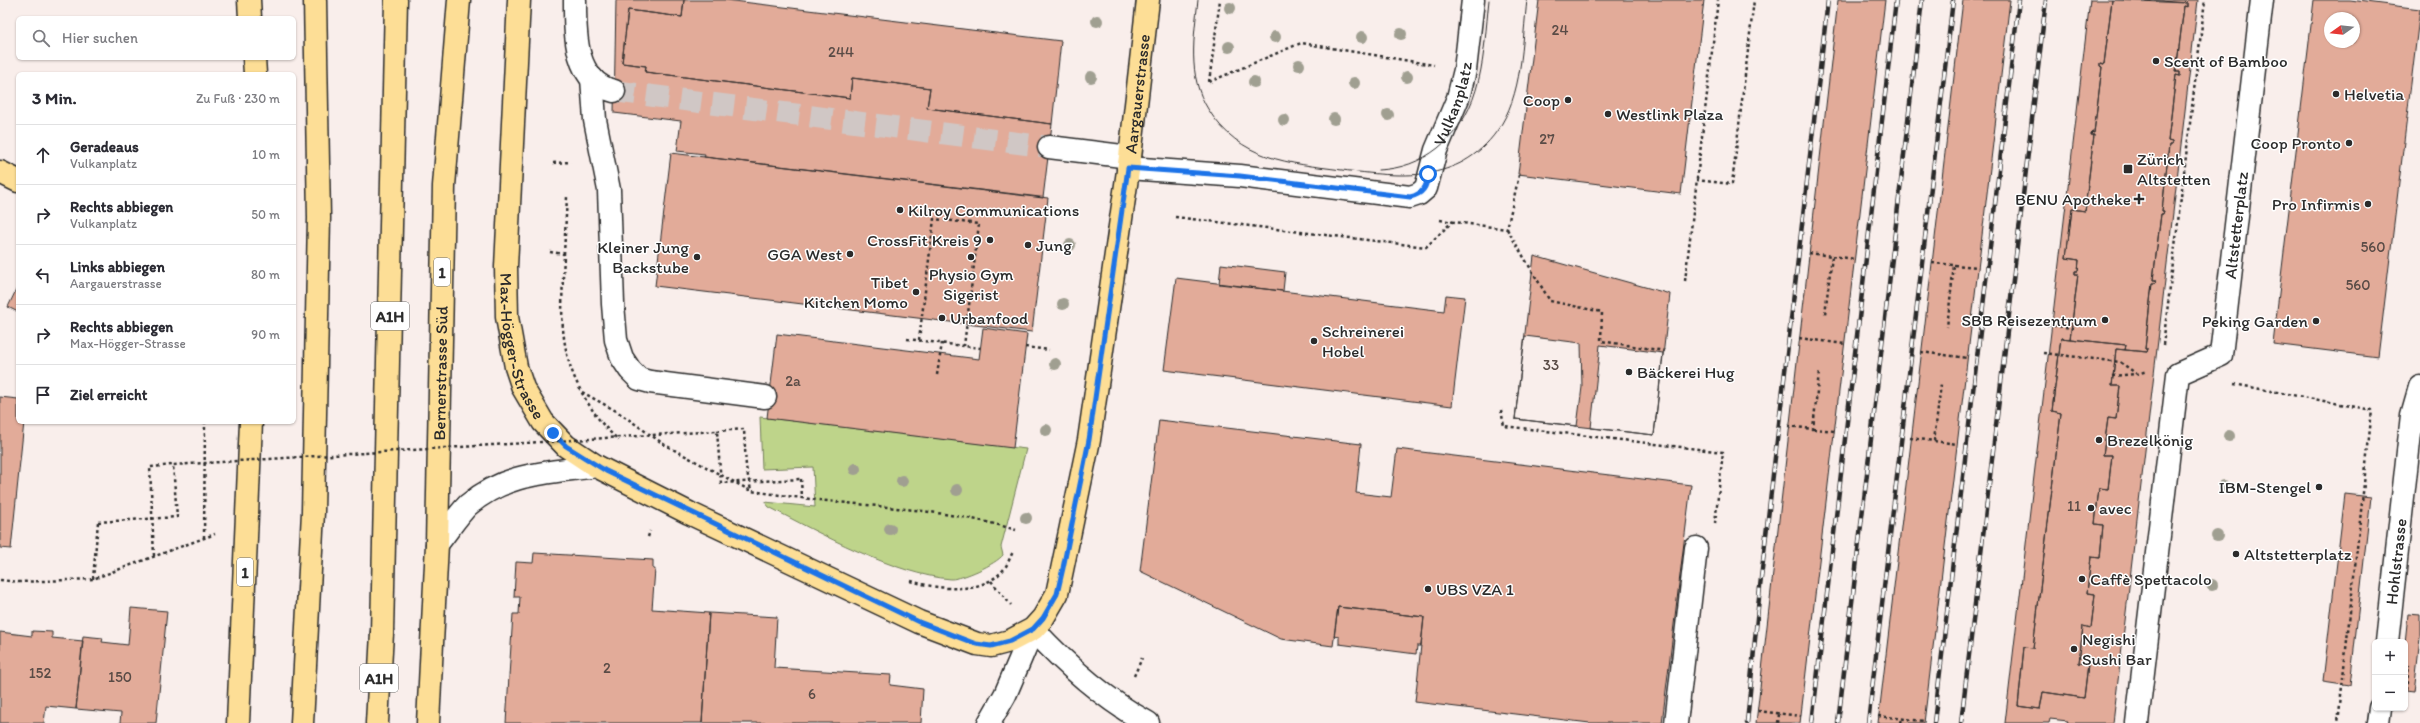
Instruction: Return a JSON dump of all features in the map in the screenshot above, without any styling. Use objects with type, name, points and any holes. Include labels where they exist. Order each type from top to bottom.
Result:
[{"type":"main road","points":[[249,0],[250,16]]},
{"type":"main road","points":[[302,723],[313,512],[319,218],[315,0]]},
{"type":"main road","name":"A1H","points":[[376,723],[382,633],[396,0]]},
{"type":"main road","name":"Bernerstrasse Süd","points":[[428,723],[437,544],[444,186],[460,0]]},
{"type":"main road","name":"Max-Högger-Strasse","points":[[519,0],[506,279],[510,342],[518,374],[532,407],[543,422],[566,446],[596,466],[689,513],[919,622],[976,644],[991,646],[1010,641],[1033,629]]},
{"type":"main road","name":"Aargauerstrasse","points":[[1033,629],[1043,618],[1057,594],[1089,440],[1129,163],[1148,0]]},
{"type":"main road","points":[[246,72],[247,60]]},
{"type":"main road","points":[[254,60],[255,72]]},
{"type":"main road","points":[[0,172],[16,180]]},
{"type":"main road","name":"1","points":[[238,723],[251,424]]},
{"type":"street","points":[[575,0],[578,51],[585,69],[599,86],[614,91]]},
{"type":"street","name":"Vulkanplatz","points":[[1049,147],[1129,163],[1410,197],[1419,194],[1427,184],[1436,150],[1458,98],[1465,70],[1473,0]]},
{"type":"street","name":"Altstetterplatz","points":[[2169,372],[2220,355],[2262,0]]},
{"type":"street","points":[[592,78],[595,120],[610,190],[614,316],[616,340],[622,358],[638,379],[650,382],[765,397]]},
{"type":"street","points":[[2137,723],[2169,372]]},
{"type":"street","name":"Hohlstrasse","points":[[2387,639],[2412,415],[2420,387]]},
{"type":"street","points":[[437,544],[467,506],[490,489],[518,477],[596,466]]},
{"type":"street","points":[[1676,723],[1696,548]]},
{"type":"street","points":[[989,723],[1005,695],[1033,629],[1063,661],[1119,707],[1148,723]]},
{"type":"street","points":[[2378,723],[2380,711]]},
{"type":"path","points":[[1220,0],[1209,82],[1301,43],[1437,66]]},
{"type":"path","points":[[1685,281],[1718,0]]},
{"type":"path","points":[[1696,180],[1732,184],[1754,0]]},
{"type":"path","points":[[2112,376],[2137,374],[2151,369],[2169,372],[2205,0]]},
{"type":"path","points":[[553,162],[567,163]]},
{"type":"path","points":[[1519,175],[1507,229],[1550,301],[1602,312],[1601,341],[1665,351]]},
{"type":"path","points":[[566,197],[562,315],[565,351],[581,392],[602,426],[622,442]]},
{"type":"path","points":[[1174,217],[1426,247],[1453,221]]},
{"type":"path","points":[[919,340],[934,218],[978,224],[964,346]]},
{"type":"path","points":[[1437,219],[1507,229]]},
{"type":"path","points":[[550,252],[564,254]]},
{"type":"path","points":[[1809,253],[1855,258]]},
{"type":"path","points":[[1825,314],[1832,256]]},
{"type":"path","points":[[1932,263],[1978,267]]},
{"type":"path","points":[[1947,327],[1954,265]]},
{"type":"path","points":[[2046,325],[2073,328]]},
{"type":"path","points":[[1799,338],[1845,344]]},
{"type":"path","points":[[907,339],[980,348]]},
{"type":"path","points":[[937,375],[942,343]]},
{"type":"path","points":[[1025,347],[1049,350]]},
{"type":"path","points":[[1921,352],[1968,358]]},
{"type":"path","points":[[2043,353],[2120,362],[2137,374]]},
{"type":"path","points":[[1813,429],[1819,372]]},
{"type":"path","points":[[1934,441],[1941,384]]},
{"type":"path","points":[[2231,384],[2372,410],[2338,723]]},
{"type":"path","points":[[581,392],[618,412],[665,445],[751,491],[957,517],[994,523],[1016,530]]},
{"type":"path","points":[[1501,410],[1504,426],[1723,452],[1714,529]]},
{"type":"path","points":[[0,580],[19,582],[93,579],[204,538],[205,424]]},
{"type":"path","points":[[1788,426],[1835,432]]},
{"type":"path","points":[[154,556],[153,503],[150,467],[744,429],[746,468],[751,491]]},
{"type":"path","points":[[717,431],[721,483],[801,479],[802,498]]},
{"type":"path","points":[[1910,438],[1957,444]]},
{"type":"path","points":[[93,579],[98,522],[177,517],[173,465]]},
{"type":"path","points":[[648,537],[650,531]]},
{"type":"path","points":[[906,579],[943,588],[976,585],[991,581],[1005,568],[1013,552]]},
{"type":"path","points":[[1758,711],[1801,716]]},
{"type":"path","points":[[1778,723],[1779,714]]},
{"type":"path","points":[[1878,716],[1924,720]]},
{"type":"path","points":[[1901,723],[1902,718]]},
{"type":"green space","points":[[760,417],[1026,449],[1001,547],[1003,555],[987,567],[963,577],[951,579],[929,576],[906,570],[858,551],[769,507],[765,502],[815,507],[813,467],[762,469]]},
{"type":"building","points":[[616,0],[684,0],[682,17],[628,10],[622,63],[646,66],[645,72],[850,98],[852,78],[930,88],[927,108],[1052,124],[1043,198],[704,157],[705,154],[677,151],[681,121],[614,113]]},
{"type":"building","points":[[684,0],[726,0],[1061,41],[1052,124],[927,108],[930,88],[852,78],[850,98],[645,72],[646,66],[622,63],[628,10],[682,17]]},
{"type":"building","name":"Westlink Plaza","points":[[1539,0],[1704,0],[1681,194],[1518,174]]},
{"type":"building","points":[[1838,0],[1885,0],[1800,723],[1756,723]]},
{"type":"building","points":[[1963,0],[2010,0],[1924,723],[1878,723]]},
{"type":"building","points":[[2090,0],[2112,0],[2104,64],[2100,63],[2100,66],[2102,67],[2094,133],[2092,132],[2091,135],[2094,135],[2086,201],[2084,201],[2083,205],[2086,205],[2085,211],[2072,209],[2066,258],[2079,260],[2078,271],[2075,271],[2075,274],[2078,274],[2070,339],[2061,338],[2052,411],[2061,413],[2033,648],[2024,647],[2018,706],[2040,709],[2043,692],[2084,698],[2088,664],[2079,663],[2083,626],[2091,628],[2095,594],[2087,593],[2091,557],[2100,558],[2103,525],[2095,524],[2099,488],[2108,489],[2112,455],[2103,455],[2108,418],[2116,419],[2120,386],[2112,386],[2116,349],[2147,352],[2148,349],[2145,349],[2152,283],[2155,283],[2156,280],[2153,280],[2161,214],[2163,214],[2164,211],[2162,211],[2169,145],[2172,145],[2172,142],[2168,141],[2176,75],[2180,76],[2180,72],[2176,72],[2184,6],[2188,7],[2188,3],[2146,0],[2198,0],[2113,723],[2067,723],[2068,721],[2050,719],[2049,723],[2005,723]]},
{"type":"building","points":[[2112,0],[2188,3],[2188,7],[2184,6],[2176,72],[2180,72],[2180,76],[2176,75],[2168,141],[2172,142],[2172,145],[2169,145],[2162,211],[2164,211],[2163,214],[2161,214],[2153,280],[2156,280],[2155,283],[2152,283],[2145,349],[2148,349],[2147,352],[2125,350],[2126,345],[2070,339],[2078,274],[2075,274],[2075,271],[2078,271],[2079,260],[2066,258],[2072,209],[2085,211],[2086,205],[2083,205],[2084,201],[2086,201],[2094,135],[2091,135],[2092,132],[2094,133],[2102,67],[2100,66],[2100,63],[2104,64]]},
{"type":"building","points":[[2314,0],[2350,0],[2420,9],[2378,357],[2273,344]]},
{"type":"building","name":"GGA West","points":[[671,153],[1048,198],[1032,332],[655,286]]},
{"type":"building","points":[[1534,256],[1670,294],[1654,435],[1515,419]]},
{"type":"building","points":[[1221,264],[1285,272],[1283,291],[1219,284]]},
{"type":"building","name":"Schreinerei Hobel","points":[[1176,278],[1444,311],[1446,295],[1465,297],[1452,406],[1164,370]]},
{"type":"building","points":[[16,290],[16,311],[8,307]]},
{"type":"building","points":[[983,328],[1027,334],[1013,448],[767,418],[777,334],[979,359]]},
{"type":"building","points":[[1525,336],[1581,343],[1582,387],[1577,426],[1515,419]]},
{"type":"building","points":[[2061,338],[2126,345],[2125,350],[2116,349],[2112,386],[2120,386],[2116,419],[2108,418],[2103,455],[2112,455],[2108,489],[2099,488],[2095,524],[2103,525],[2100,558],[2091,557],[2087,593],[2095,594],[2091,628],[2083,626],[2079,663],[2088,664],[2084,698],[2043,692],[2040,709],[2018,706],[2024,647],[2033,648],[2061,413],[2052,411]]},
{"type":"building","points":[[1600,345],[1663,353],[1654,435],[1591,428]]},
{"type":"building","points":[[0,397],[16,399],[16,424],[24,424],[11,549],[0,548]]},
{"type":"building","name":"UBS VZA 1","points":[[1159,420],[1361,444],[1356,493],[1391,497],[1397,449],[1691,485],[1662,723],[1590,723],[1415,702],[1424,617],[1338,607],[1333,646],[1281,639],[1140,571]]},
{"type":"building","points":[[2345,494],[2371,497],[2350,685],[2323,681]]},
{"type":"building","points":[[534,553],[653,560],[653,569],[655,569],[652,609],[709,613],[702,723],[506,723],[513,614],[519,614],[520,597],[514,597],[516,562],[533,563]]},
{"type":"building","points":[[1338,607],[1424,617],[1421,646],[1417,646],[1416,654],[1339,644],[1339,637],[1334,636]]},
{"type":"building","points":[[131,608],[167,611],[156,723],[120,723],[121,713],[76,709],[83,636],[103,638],[102,642],[128,645]]},
{"type":"building","points":[[709,613],[777,617],[774,668],[891,675],[890,685],[923,689],[921,723],[702,723]]},
{"type":"building","points":[[2408,614],[2420,615],[2420,638],[2414,692],[2408,691],[2408,639],[2405,639]]},
{"type":"building","points":[[32,631],[52,632],[52,638],[83,641],[76,709],[46,706],[44,723],[0,723],[0,632],[32,636]]},
{"type":"tunnel","points":[[614,91],[1049,147]]},
{"type":"tram line","points":[[1198,0],[1194,42],[1197,83],[1201,96],[1208,109],[1221,126],[1235,139],[1250,149],[1284,161],[1364,173],[1406,175],[1446,169],[1464,161],[1482,148],[1497,131],[1506,117],[1517,85],[1527,0]]},
{"type":"tram line","points":[[1378,170],[1410,164],[1431,153],[1453,133],[1465,117],[1473,99],[1478,81],[1485,41],[1489,0]]},
{"type":"railway","points":[[1747,723],[1760,587],[1828,0]]},
{"type":"railway","points":[[1812,723],[1896,0]]},
{"type":"railway","points":[[1838,723],[1922,0]]},
{"type":"railway","points":[[1868,723],[1953,0]]},
{"type":"railway","points":[[1934,723],[2019,0]]},
{"type":"railway","points":[[1961,723],[2046,0]]},
{"type":"place","name":"Scent of Bamboo","points":[[2156,61]]},
{"type":"place","name":"Helvetia","points":[[2336,94]]},
{"type":"place","name":"Coop","points":[[1568,100]]},
{"type":"place","name":"Westlink Plaza","points":[[1608,114]]},
{"type":"place","name":"Coop Pronto","points":[[2349,143]]},
{"type":"place","name":"Zürich Altstetten","points":[[2128,169]]},
{"type":"place","name":"BENU Apotheke","points":[[2139,199]]},
{"type":"place","name":"Pro Infirmis","points":[[2368,204]]},
{"type":"place","name":"Kilroy Communications","points":[[900,210]]},
{"type":"place","name":"CrossFit Kreis 9","points":[[990,240]]},
{"type":"place","name":"Jung","points":[[1028,245]]},
{"type":"place","name":"GGA West","points":[[850,254]]},
{"type":"place","name":"Kleiner Jung Backstube","points":[[697,257]]},
{"type":"place","name":"Physio Gym Sigerist","points":[[971,257]]},
{"type":"place","name":"Tibet Kitchen Momo","points":[[916,292]]},
{"type":"place","name":"Urbanfood","points":[[942,318]]},
{"type":"place","name":"SBB Reisezentrum","points":[[2105,320]]},
{"type":"place","name":"Peking Garden","points":[[2316,321]]},
{"type":"place","name":"Schreinerei Hobel","points":[[1314,341]]},
{"type":"place","name":"Bäckerei Hug","points":[[1629,372]]},
{"type":"place","name":"Brezelkönig","points":[[2099,440]]},
{"type":"place","name":"IBM-Stengel","points":[[2319,487]]},
{"type":"place","name":"avec","points":[[2091,508]]},
{"type":"place","name":"Altstetterplatz","points":[[2236,554]]},
{"type":"place","name":"Caffè Spettacolo","points":[[2082,579]]},
{"type":"place","name":"UBS VZA 1","points":[[1428,589]]},
{"type":"place","name":"Negishi Sushi Bar","points":[[2074,649]]},
{"type":"route","points":[[553,433],[566,446],[596,466],[689,513],[919,622],[976,644],[991,646],[1010,641],[1033,629],[1043,618],[1057,594],[1089,440],[1128,168],[1240,176],[1410,197],[1419,194],[1426,188],[1428,174]]}]
